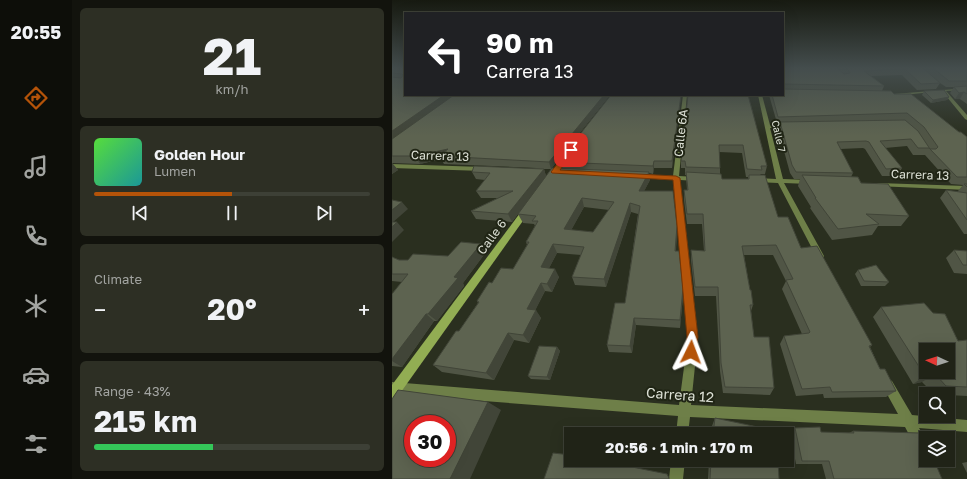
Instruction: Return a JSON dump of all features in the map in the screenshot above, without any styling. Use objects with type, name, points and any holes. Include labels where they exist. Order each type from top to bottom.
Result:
[{"type":"street","points":[[892,95],[939,90]]},
{"type":"street","points":[[943,90],[967,118]]},
{"type":"street","name":"Calle 6A","points":[[683,427],[693,337],[676,178],[685,96]]},
{"type":"street","name":"Calle 7","points":[[760,96],[780,181],[825,265]]},
{"type":"street","points":[[767,127],[797,126]]},
{"type":"street","name":"Carrera 13","points":[[392,166],[492,170]]},
{"type":"street","points":[[630,176],[708,179]]},
{"type":"street","points":[[748,180],[819,182]]},
{"type":"street","name":"Carrera 13","points":[[873,184],[967,188]]},
{"type":"street","name":"Calle 6","points":[[394,390],[531,204]]},
{"type":"street","points":[[885,378],[919,441]]},
{"type":"street","name":"Carrera 12","points":[[394,390],[686,411],[907,421],[967,426]]},
{"type":"street","points":[[676,479],[677,467]]},
{"type":"building","points":[[392,90],[404,90],[404,96],[443,96],[392,131]]},
{"type":"building","points":[[784,90],[891,91],[894,94],[911,94],[967,137],[967,177],[957,177],[929,148],[918,148],[911,139],[880,141],[902,168],[886,169],[869,142],[837,142],[853,173],[796,172],[792,165],[780,122],[905,120],[918,131],[930,149],[936,149],[938,147],[924,127],[907,113],[778,117],[772,96],[784,96]]},
{"type":"building","points":[[944,90],[949,97],[933,100],[924,91]]},
{"type":"building","points":[[957,90],[967,90],[967,94],[964,92],[959,93]]},
{"type":"building","points":[[453,96],[603,96],[549,162],[439,156],[448,149],[415,156],[392,156],[392,139]]},
{"type":"building","points":[[610,96],[681,96],[672,161],[654,161],[653,166],[558,162]]},
{"type":"building","points":[[688,96],[748,96],[767,166],[761,166],[762,170],[747,169],[743,145],[719,145],[720,168],[686,167],[685,161],[681,161]]},
{"type":"building","points":[[474,166],[544,169],[508,214],[471,211],[513,191],[476,191],[490,173],[472,172]]},
{"type":"building","points":[[552,168],[649,172],[639,191],[673,191],[677,226],[675,251],[679,251],[683,288],[680,320],[634,318],[630,346],[607,345],[615,303],[625,303],[640,206],[630,203],[604,279],[572,277],[584,247],[553,244],[541,267],[555,269],[547,284],[541,283],[527,309],[536,310],[523,335],[508,333],[486,373],[433,365],[456,331],[459,331],[479,302],[477,301],[489,282],[492,283],[501,268],[513,269],[529,242],[526,242],[538,221],[532,221],[536,216],[518,214]],"holes":[[[582,198],[614,202],[593,232],[564,229]]]},
{"type":"building","points":[[686,172],[721,174],[722,179],[749,179],[749,175],[765,175],[778,217],[788,217],[801,248],[817,246],[872,345],[869,346],[880,369],[885,369],[896,391],[832,392],[830,387],[802,389],[784,336],[810,332],[786,280],[793,279],[776,245],[742,246],[753,305],[750,305],[754,337],[769,337],[774,388],[725,387],[721,363],[718,287],[695,287],[691,250],[705,251],[703,214],[687,214],[684,190],[688,190]]},
{"type":"building","points":[[802,175],[858,177],[861,183],[888,184],[909,216],[866,214],[879,224],[838,229],[815,198]]},
{"type":"building","points":[[946,190],[967,193],[967,220]]},
{"type":"building","points":[[392,200],[402,202],[392,210]]},
{"type":"building","points":[[392,222],[397,222],[392,227]]},
{"type":"building","points":[[461,242],[481,244],[454,277],[458,278],[428,314],[426,314],[392,359],[392,294],[408,274],[392,274],[392,257],[399,260],[408,260],[413,254],[448,256]]},
{"type":"building","points":[[954,250],[967,251],[967,265],[963,265]]},
{"type":"building","points":[[876,265],[889,282],[864,281],[858,270]]},
{"type":"building","points":[[924,303],[933,313],[945,314],[958,341],[967,340],[967,387],[946,386],[940,379],[955,379],[955,343],[919,343],[919,367],[881,307]]},
{"type":"building","points":[[539,346],[557,347],[547,377],[528,376]]},
{"type":"building","points":[[398,390],[488,402],[456,467],[456,415],[404,415],[404,467],[456,467],[450,479],[392,479],[392,399]]},
{"type":"building","points":[[715,418],[758,427],[714,427]]},
{"type":"building","points":[[820,427],[821,432],[854,433],[853,431],[919,433],[919,467],[937,467],[942,479],[834,479],[829,461],[802,461],[795,428]]},
{"type":"building","points":[[553,453],[564,454],[564,467],[632,467],[667,474],[669,478],[669,479],[544,479]]},
{"type":"building","points":[[711,467],[778,467],[779,479],[710,479]]},
{"type":"route","points":[[571,150],[554,172],[676,178],[693,337],[691,352]]}]
